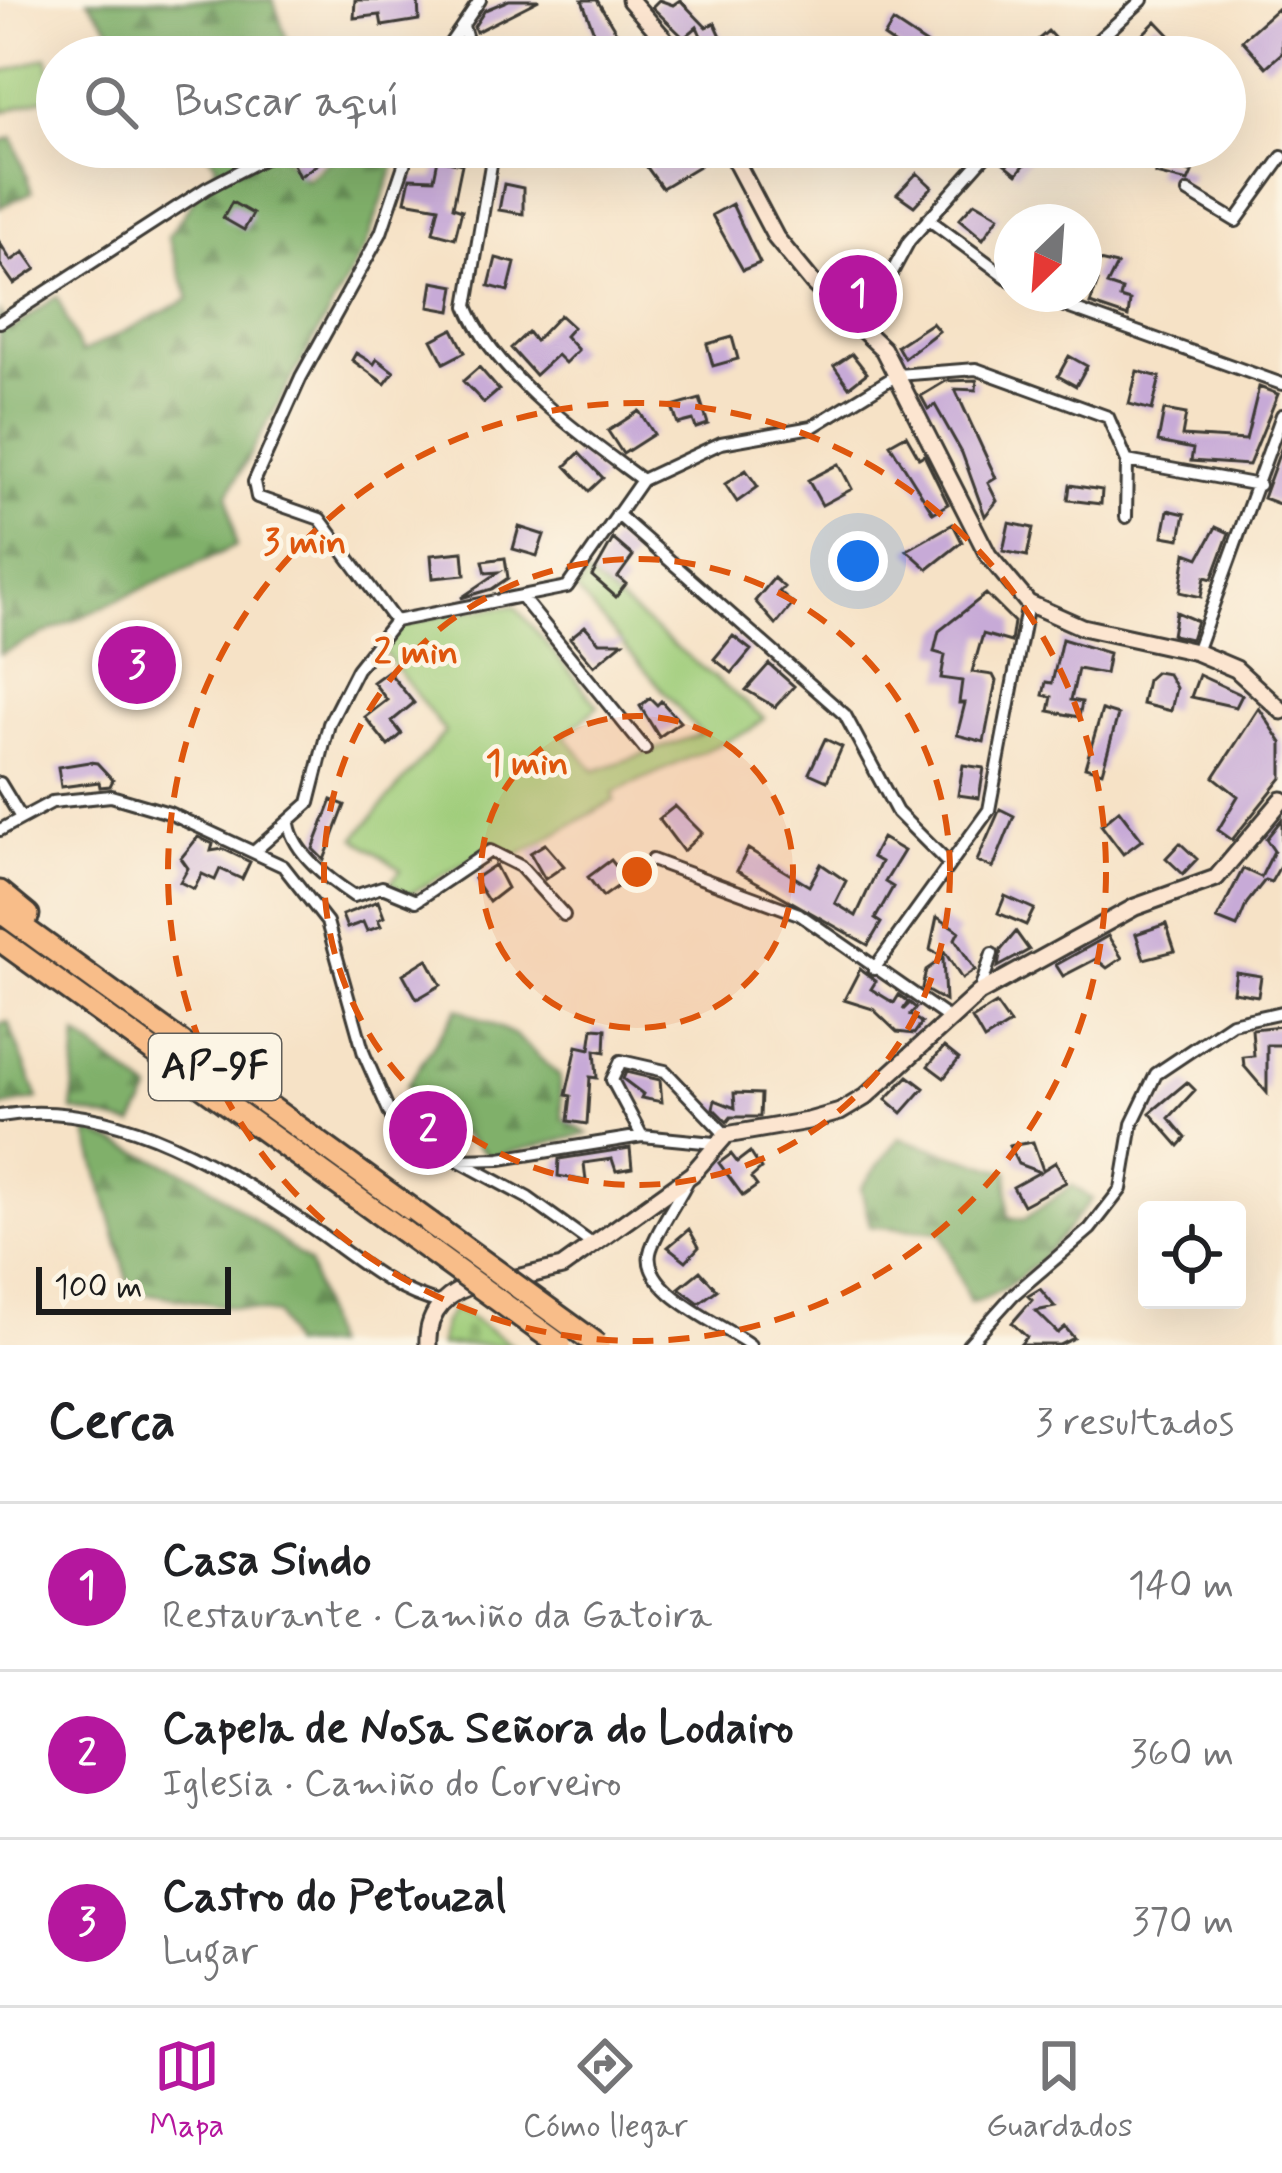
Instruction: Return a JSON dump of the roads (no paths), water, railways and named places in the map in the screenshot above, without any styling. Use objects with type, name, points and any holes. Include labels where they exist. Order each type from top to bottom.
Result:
[{"type":"highway","points":[[0,892],[259,1099]]},
{"type":"highway","name":"AP-9F","points":[[0,911],[598,1345]]},
{"type":"highway","name":"AP-9F","points":[[0,940],[560,1345]]},
{"type":"highway","points":[[0,955],[376,1213]]},
{"type":"street","points":[[456,36],[477,5],[490,0]]},
{"type":"street","points":[[630,0],[662,36]]},
{"type":"street","points":[[1103,36],[1142,0]]},
{"type":"street","points":[[463,26],[466,36]]},
{"type":"street","points":[[1188,193],[1236,221],[1282,157]]},
{"type":"street","points":[[0,322],[245,168]]},
{"type":"street","points":[[394,621],[320,519],[257,497],[254,482],[301,377],[381,233],[403,168]]},
{"type":"street","points":[[491,168],[467,306],[476,327],[544,406],[642,480]]},
{"type":"street","points":[[739,168],[776,238],[813,283],[883,349],[988,555],[1028,603],[1082,627],[1196,652],[1236,669],[1282,711]]},
{"type":"street","points":[[862,328],[909,241],[974,168]]},
{"type":"street","points":[[928,219],[994,268]]},
{"type":"street","points":[[1081,312],[1282,384]]},
{"type":"street","points":[[256,850],[309,803],[329,724],[357,669],[394,621],[567,587],[642,480],[721,442],[812,427],[897,376],[976,369],[1108,417],[1127,461],[1126,517]]},
{"type":"street","points":[[1196,652],[1282,415]]},
{"type":"street","points":[[1127,461],[1259,485]]},
{"type":"street","points":[[617,514],[845,715],[897,812],[949,864]]},
{"type":"street","points":[[523,599],[644,749]]},
{"type":"street","points":[[874,969],[974,836],[996,793],[1014,660],[1028,603]]},
{"type":"street","points":[[0,783],[20,815]]},
{"type":"street","points":[[0,830],[20,815],[52,802],[111,796],[256,850],[301,883],[328,922],[364,1054],[388,1116],[409,1138],[528,1198],[592,1244]]},
{"type":"street","points":[[455,1160],[500,1159],[642,1136],[720,1139],[840,1112],[865,1096],[947,1017],[979,993],[1116,916],[1216,878],[1282,800]]},
{"type":"street","points":[[289,824],[321,872],[354,896],[382,887],[416,901],[490,851],[520,866],[564,915]]},
{"type":"street","points":[[652,860],[799,914],[947,1017]]},
{"type":"street","points":[[979,993],[992,954]]},
{"type":"street","points":[[968,1345],[1013,1294],[1090,1229],[1121,1189],[1132,1124],[1156,1074],[1232,1024],[1282,1012]]},
{"type":"street","points":[[642,1136],[612,1080],[621,1061],[665,1071],[720,1139]]},
{"type":"street","points":[[0,1116],[92,1122],[208,1160],[398,1288],[441,1304]]},
{"type":"street","points":[[720,1139],[692,1174],[651,1248],[651,1264],[686,1308],[750,1345]]},
{"type":"street","points":[[428,1345],[428,1332],[441,1304],[466,1286],[538,1276],[692,1174]]},
{"type":"place","name":"Casa Sindo","points":[[858,294]]},
{"type":"place","name":"Castro do Petouzal","points":[[137,665]]},
{"type":"place","name":"Capela de Nosa Señora do Lodairo","points":[[428,1130]]}]
